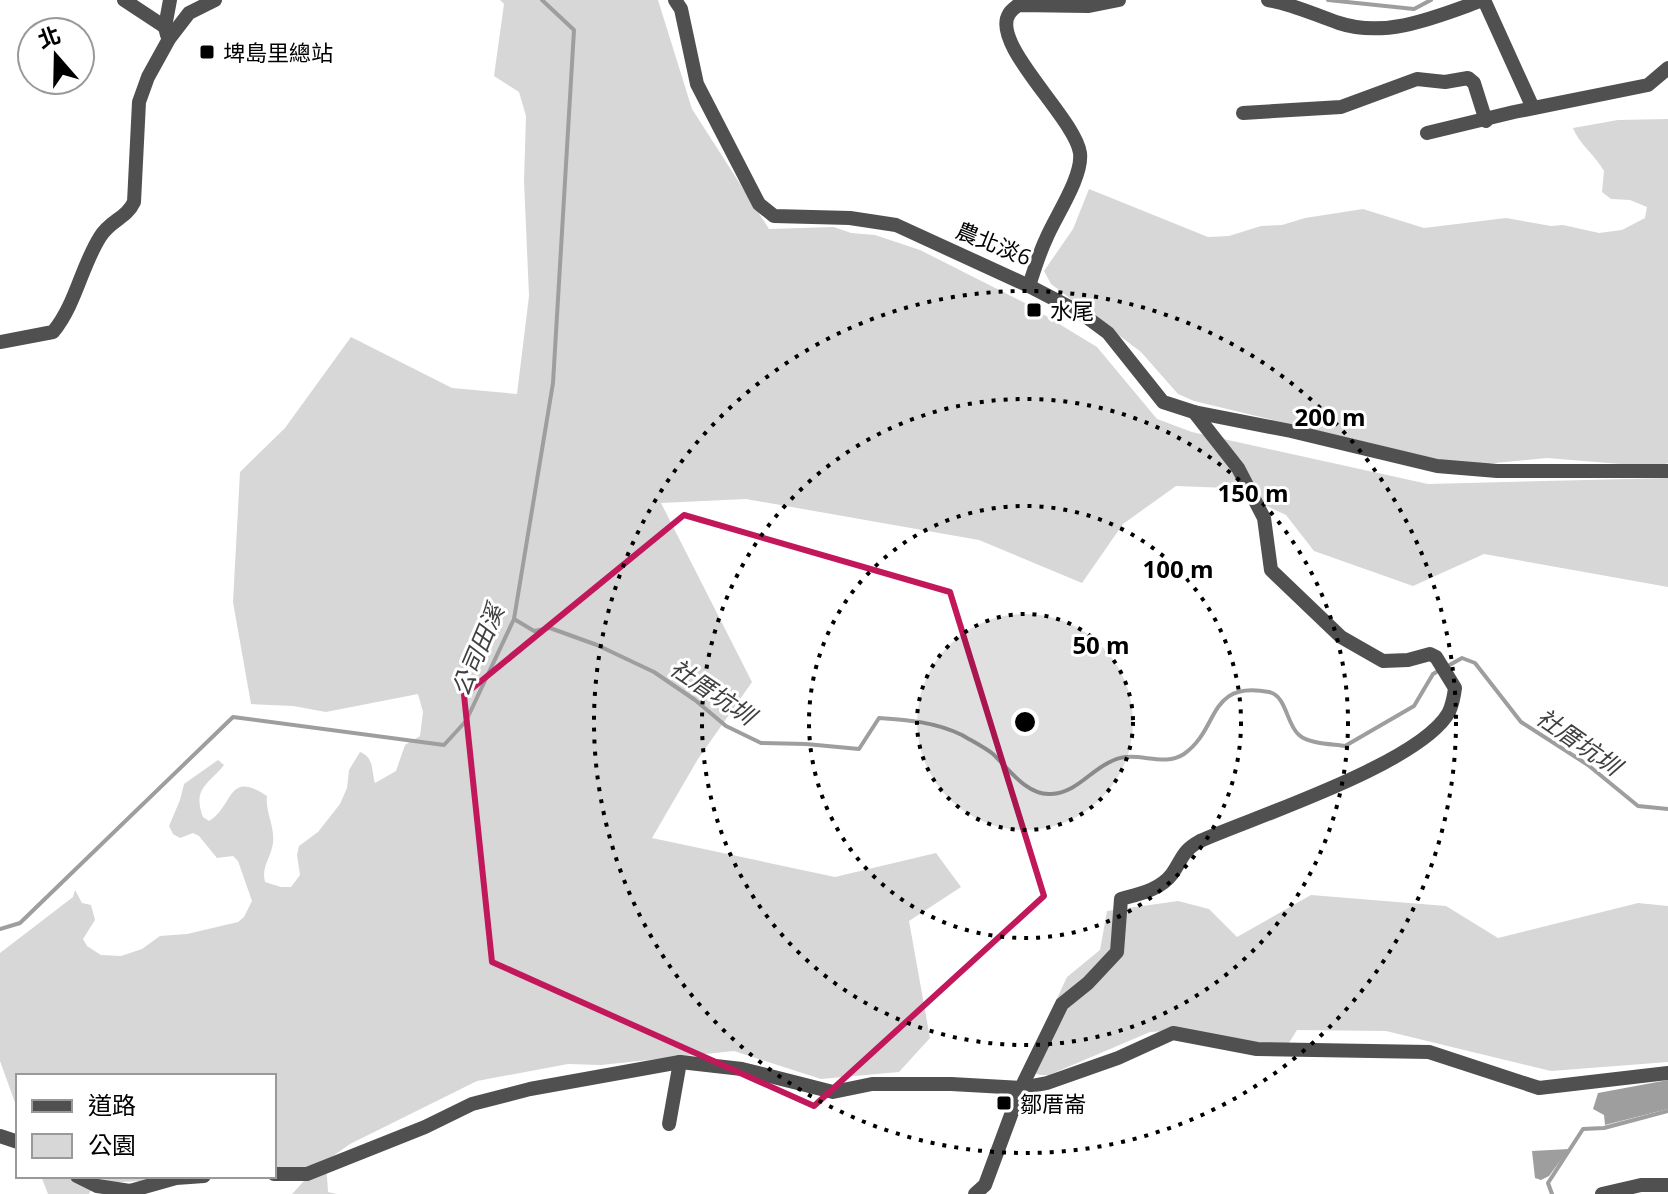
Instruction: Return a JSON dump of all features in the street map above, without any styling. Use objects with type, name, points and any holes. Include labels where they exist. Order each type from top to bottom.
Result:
[{"type":"street","points":[[124,0],[167,33]]},
{"type":"street","points":[[0,342],[53,332],[74,299],[90,253],[103,232],[129,213],[134,202],[139,102],[167,33],[170,0]]},
{"type":"street","points":[[167,33],[189,13],[215,0]]},
{"type":"street","name":"農北淡6","points":[[675,0],[681,9],[697,84],[759,204],[774,216],[850,218],[896,225],[1029,286],[1045,241],[1078,169],[1080,152],[1049,97],[1011,47],[1006,22],[1018,5],[1089,6],[1119,0]]},
{"type":"street","points":[[1268,0],[1341,24],[1372,29],[1425,21],[1483,0],[1533,108]]},
{"type":"street","points":[[1427,133],[1648,85],[1668,68]]},
{"type":"street","points":[[1243,113],[1341,107],[1417,79],[1445,82],[1468,78],[1474,83],[1486,121]]},
{"type":"street","points":[[1029,286],[1081,313],[1108,333],[1163,402],[1194,412],[1291,431],[1437,466],[1497,471],[1668,471]]},
{"type":"street","points":[[975,1194],[985,1185],[1021,1088],[1062,1004],[1088,983],[1117,952],[1121,899],[1154,889],[1171,876],[1185,849],[1200,841],[1384,765],[1432,732],[1448,713],[1453,700],[1455,688],[1436,657],[1430,654],[1408,660],[1383,661],[1341,637],[1271,570],[1264,518],[1238,468],[1194,412]]},
{"type":"street","points":[[276,1174],[307,1174],[425,1127],[472,1104],[530,1089],[680,1062],[742,1069],[833,1092],[872,1084],[1021,1088],[1047,1083],[1118,1058],[1173,1033],[1257,1049],[1429,1052],[1539,1088],[1668,1073]]},
{"type":"street","points":[[669,1124],[680,1062]]},
{"type":"street","points":[[81,1178],[97,1186],[130,1191],[176,1178]]},
{"type":"street","points":[[1602,1194],[1641,1185],[1668,1185]]},
{"type":"highlighted area","points":[[684,515],[950,592],[1044,896],[814,1106],[492,962],[464,695]]},
{"type":"green space","points":[[500,0],[658,0],[692,109],[769,229],[834,227],[851,233],[875,235],[920,250],[1023,302],[1097,347],[1157,419],[1192,432],[1428,484],[1668,478],[1668,587],[1484,554],[1413,586],[1314,551],[1286,515],[1228,488],[1176,486],[1123,524],[1082,583],[979,540],[746,499],[661,503],[752,682],[698,759],[652,838],[835,877],[936,853],[961,887],[909,921],[930,1038],[899,1072],[821,1079],[734,1051],[601,1065],[568,1064],[477,1081],[350,1144],[326,1161],[328,1192],[337,1194],[292,1194],[304,1181],[276,1175],[276,1074],[16,1074],[16,1105],[0,1061],[0,953],[73,897],[75,890],[82,903],[91,905],[95,920],[83,939],[87,946],[101,955],[121,956],[142,949],[160,936],[187,934],[238,922],[244,917],[252,901],[238,861],[233,856],[217,858],[199,836],[193,833],[180,838],[173,834],[169,826],[184,784],[218,760],[224,765],[201,793],[200,807],[203,817],[209,821],[238,788],[245,786],[267,796],[273,837],[264,872],[265,882],[291,887],[300,875],[299,846],[318,832],[340,804],[347,788],[349,770],[360,752],[370,761],[375,783],[396,771],[405,745],[420,736],[423,712],[418,694],[326,712],[293,706],[251,704],[233,602],[240,472],[285,428],[351,337],[452,388],[517,394],[529,296],[524,181],[526,116],[519,92],[494,76],[504,4]]},
{"type":"green space","points":[[1668,119],[1668,463],[1657,467],[1547,458],[1464,466],[1194,401],[1178,394],[1141,352],[1051,284],[1044,271],[1073,229],[1089,189],[1208,237],[1229,236],[1261,226],[1282,225],[1305,218],[1363,209],[1424,228],[1506,218],[1599,233],[1622,230],[1645,218],[1647,207],[1630,200],[1611,199],[1602,192],[1604,171],[1573,128],[1618,120]]},
{"type":"green space","points":[[1311,895],[1446,906],[1498,938],[1638,903],[1668,906],[1668,1062],[1551,1071],[1386,1031],[1297,1030],[1287,1046],[1166,1031],[1150,1032],[1049,1075],[1032,1072],[1036,1043],[1067,977],[1100,950],[1107,911],[1178,901],[1209,909],[1237,937]]},
{"type":"green space","points":[[42,1178],[202,1178],[121,1182],[91,1190],[89,1194],[48,1194]]},
{"type":"shaded area","points":[[1668,1080],[1668,1109],[1605,1125],[1604,1115],[1593,1109],[1598,1093]]},
{"type":"shaded area","points":[[1569,1149],[1549,1176],[1541,1180],[1535,1178],[1532,1151]]},
{"type":"waterway","name":"公司田溪","points":[[0,929],[20,923],[233,717],[444,745],[466,721],[514,619],[553,383],[574,30],[542,0]]},
{"type":"waterway","name":"公司田溪","points":[[1328,0],[1414,9],[1431,0]]},
{"type":"waterway","name":"社厝坑圳","points":[[514,619],[534,631],[550,628],[597,645],[654,672],[726,726],[761,743],[859,749],[879,718],[922,722],[962,735],[993,754],[1026,786],[1051,794],[1069,790],[1098,769],[1123,757],[1167,759],[1184,754],[1204,732],[1224,700],[1235,693],[1249,690],[1275,695],[1303,738],[1345,746],[1414,706],[1433,674],[1438,671]]},
{"type":"waterway","name":"社厝坑圳","points":[[1446,667],[1462,658],[1475,663],[1521,722],[1588,765],[1638,806],[1668,809]]},
{"type":"waterway","points":[[1552,1194],[1548,1183],[1583,1129],[1604,1128],[1668,1111]]},
{"type":"place","name":"埤島里總站","points":[[207,52]]},
{"type":"place","name":"水尾","points":[[1034,310]]},
{"type":"place","name":"鄒厝崙","points":[[1004,1103]]}]
